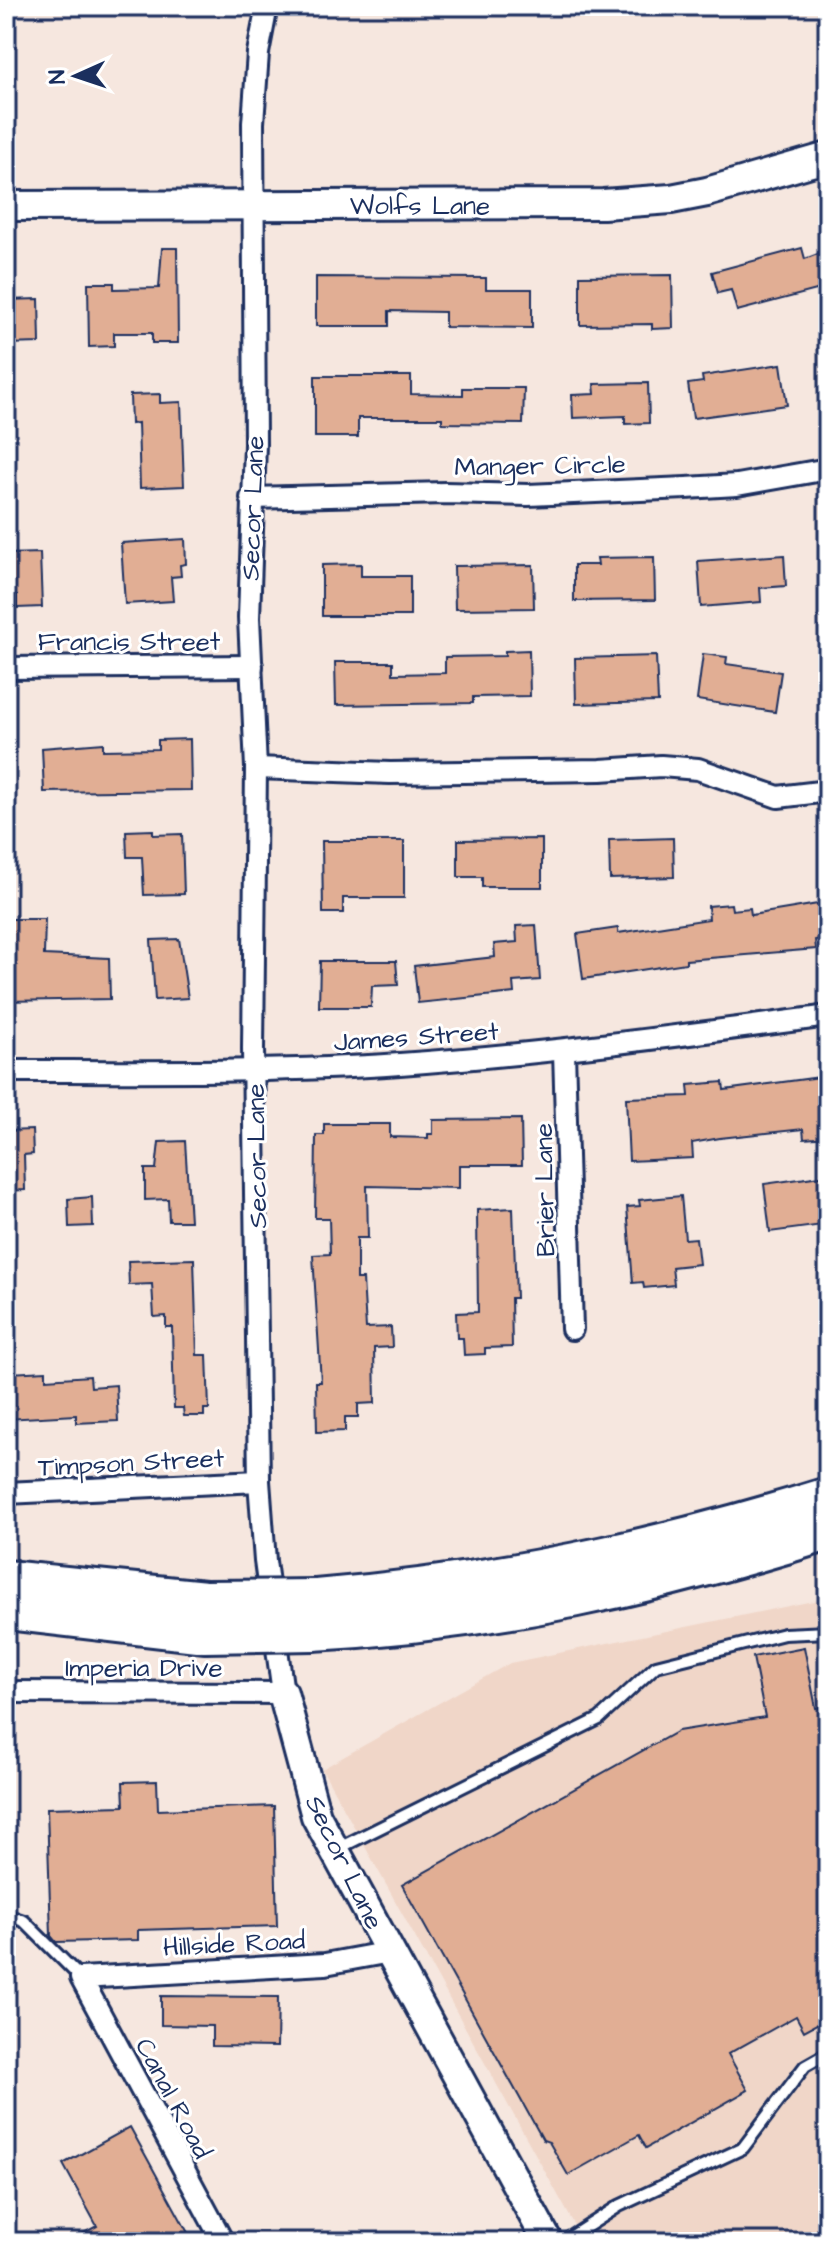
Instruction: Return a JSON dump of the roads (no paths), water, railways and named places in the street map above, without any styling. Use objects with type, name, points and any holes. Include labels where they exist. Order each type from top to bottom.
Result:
[{"type":"highway","points":[[315,1615],[450,1585],[581,1564],[712,1531],[828,1497]]},
{"type":"highway","points":[[6,1610],[205,1616],[499,1613],[629,1587],[828,1531]]},
{"type":"highway","points":[[762,1551],[828,1545]]},
{"type":"highway","points":[[6,1580],[85,1591],[205,1616]]},
{"type":"street","name":"Secor Lane","points":[[267,6],[258,53],[252,206],[255,444],[249,618],[256,768],[254,1071],[259,1481],[265,1561],[283,1693],[316,1816],[548,2242]]},
{"type":"street","name":"Wolfs Lane","points":[[6,206],[603,204],[671,199],[828,157]]},
{"type":"street","name":"Manger Circle","points":[[251,498],[445,493],[528,495],[686,488],[737,485],[828,469]]},
{"type":"street","name":"Francis Street","points":[[6,668],[252,666]]},
{"type":"street","points":[[256,768],[390,773],[601,770],[661,766],[698,769],[778,797],[828,791]]},
{"type":"street","name":"James Street","points":[[6,1071],[254,1071],[564,1051],[828,1016]]},
{"type":"street","name":"Brier Lane","points":[[564,1051],[572,1329]]},
{"type":"street","name":"Timpson Street","points":[[6,1493],[259,1481]]},
{"type":"street","name":"Imperia Drive","points":[[6,1692],[283,1693]]},
{"type":"street","name":"Hillside Road","points":[[81,1978],[325,1964],[390,1952]]},
{"type":"street","name":"Canal Road","points":[[81,1978],[223,2242]]},
{"type":"lane","points":[[334,1851],[599,1719],[656,1666],[784,1634],[828,1632]]},
{"type":"lane","points":[[6,1915],[24,1921],[81,1978]]},
{"type":"lane","points":[[563,2242],[619,2206],[743,2148],[805,2066],[828,2053]]}]
